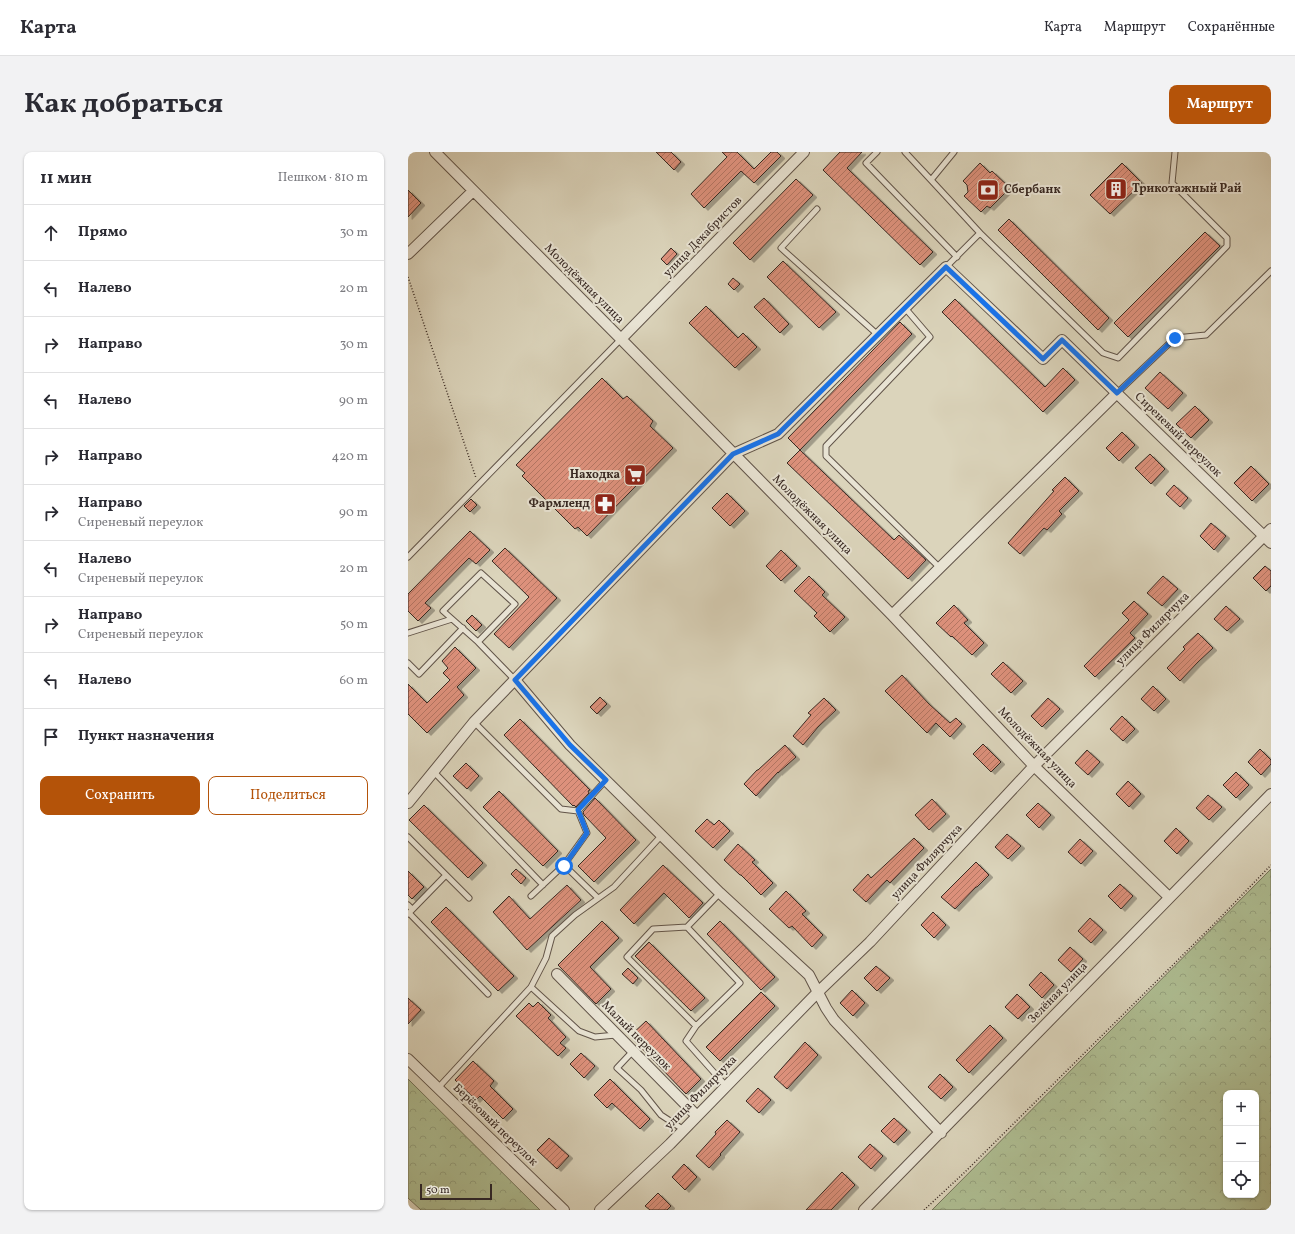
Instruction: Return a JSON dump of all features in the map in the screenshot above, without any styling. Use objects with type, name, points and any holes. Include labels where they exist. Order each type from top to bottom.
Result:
[{"type":"street","name":"Молодёжная улица","points":[[435,152],[892,615],[1034,766],[1169,897]]},
{"type":"street","name":"улица Декабристов","points":[[621,340],[804,152]]},
{"type":"street","points":[[408,254],[473,191]]},
{"type":"street","points":[[408,803],[474,722],[733,454],[778,434],[946,267]]},
{"type":"street","name":"Сиреневый переулок","points":[[946,267],[1043,359],[1062,340],[1269,536]]},
{"type":"street","points":[[892,615],[1117,393]]},
{"type":"street","name":"улица Филярчука","points":[[600,1210],[684,1130],[818,992],[870,942],[1034,766],[1269,536]]},
{"type":"street","points":[[515,680],[570,745],[720,893],[809,975],[834,1020],[940,1133]]},
{"type":"street","name":"Зелёная улица","points":[[864,1210],[1271,794]]},
{"type":"street","name":"Малый переулок","points":[[557,974],[697,1116]]},
{"type":"street","name":"Берёзовый переулок","points":[[408,1059],[564,1210]]},
{"type":"lane","points":[[877,152],[866,162],[957,257]]},
{"type":"lane","points":[[905,152],[980,233],[1103,353],[1118,358],[1227,246],[1227,238],[1172,183],[1175,152]]},
{"type":"lane","points":[[931,180],[954,152]]},
{"type":"lane","points":[[817,210],[782,248],[878,335]]},
{"type":"lane","points":[[946,267],[980,233]]},
{"type":"lane","points":[[1117,393],[1175,338],[1206,335],[1271,271]]},
{"type":"lane","points":[[905,308],[930,337],[826,446],[826,456],[940,568]]},
{"type":"lane","points":[[408,557],[621,340]]},
{"type":"lane","points":[[478,642],[515,604],[481,573],[443,611],[478,642],[515,680]]},
{"type":"lane","points":[[408,633],[452,619]]},
{"type":"lane","points":[[408,663],[419,674],[463,628]]},
{"type":"lane","points":[[474,722],[561,809],[578,810]]},
{"type":"lane","points":[[434,772],[543,885]]},
{"type":"lane","points":[[578,810],[606,780]]},
{"type":"lane","points":[[531,896],[564,866],[587,833],[578,810]]},
{"type":"lane","points":[[438,1088],[531,987],[546,958],[552,936],[575,915],[614,887],[662,835]]},
{"type":"lane","points":[[408,837],[469,898]]},
{"type":"lane","points":[[564,866],[598,898]]},
{"type":"lane","points":[[410,912],[446,875]]},
{"type":"lane","points":[[696,1026],[627,957],[653,929],[687,928],[720,893]]},
{"type":"lane","points":[[408,905],[410,912],[488,994]]},
{"type":"lane","points":[[687,928],[740,983],[696,1026],[686,1041],[726,1086]]},
{"type":"lane","points":[[531,987],[579,1031],[595,1037],[617,1035]]},
{"type":"lane","points":[[633,1051],[617,1068],[641,1090],[661,1116],[684,1130]]},
{"type":"path","points":[[408,277],[478,485]]},
{"type":"path","points":[[924,1210],[1216,922],[1271,865]]},
{"type":"green space","points":[[1271,869],[1271,1210],[932,1210]]},
{"type":"green space","points":[[408,1079],[540,1210],[421,1210],[408,1198]]},
{"type":"building","points":[[656,152],[671,152],[681,162],[674,170]]},
{"type":"building","points":[[722,152],[737,152],[754,169],[771,152],[777,152],[781,156],[754,183],[741,171],[704,208],[691,194],[727,157]]},
{"type":"building","points":[[840,152],[862,152],[847,168],[933,252],[920,265],[823,170]]},
{"type":"building","name":"Сбербанк","points":[[980,163],[990,173],[992,171],[1010,188],[990,208],[987,206],[981,212],[964,196],[968,192],[967,185],[963,181]]},
{"type":"building","name":"Трикотажный Рай","points":[[1122,163],[1142,183],[1110,214],[1090,195]]},
{"type":"building","points":[[796,179],[813,195],[750,260],[733,243]]},
{"type":"building","points":[[408,190],[421,203],[408,217]]},
{"type":"building","points":[[1009,219],[1109,318],[1098,330],[998,230]]},
{"type":"building","points":[[1205,232],[1220,246],[1128,337],[1114,323]]},
{"type":"building","points":[[671,248],[677,254],[667,265],[661,259]]},
{"type":"building","points":[[783,261],[836,312],[819,328],[767,277]]},
{"type":"building","points":[[733,278],[740,284],[734,290],[728,284]]},
{"type":"building","points":[[764,298],[789,324],[780,333],[754,307]]},
{"type":"building","points":[[955,299],[1045,387],[1063,368],[1075,380],[1043,412],[942,312]]},
{"type":"building","points":[[706,306],[738,338],[743,333],[757,347],[735,368],[689,323]]},
{"type":"building","points":[[900,322],[912,334],[800,450],[788,438]]},
{"type":"building","points":[[1160,372],[1183,393],[1168,409],[1145,388]]},
{"type":"building","points":[[602,378],[623,399],[627,396],[653,421],[650,426],[673,448],[587,536],[578,527],[575,529],[522,476],[525,473],[516,465]]},
{"type":"building","points":[[1195,406],[1209,420],[1191,438],[1176,424]]},
{"type":"building","points":[[1122,432],[1135,445],[1119,461],[1106,448]]},
{"type":"building","points":[[800,450],[894,540],[899,535],[926,560],[908,579],[787,463]]},
{"type":"building","points":[[1150,454],[1165,469],[1151,484],[1135,468]]},
{"type":"building","points":[[1251,466],[1269,484],[1252,501],[1234,483]]},
{"type":"building","points":[[1065,477],[1079,491],[1059,511],[1062,514],[1047,530],[1044,528],[1020,554],[1008,543],[1054,491],[1052,490]]},
{"type":"building","points":[[1174,485],[1188,498],[1180,507],[1166,494]]},
{"type":"building","points":[[727,493],[745,511],[730,526],[712,508]]},
{"type":"building","points":[[471,499],[477,505],[470,512],[464,506]]},
{"type":"building","points":[[1211,523],[1226,536],[1214,550],[1200,536]]},
{"type":"building","points":[[470,531],[490,550],[476,564],[469,558],[425,603],[431,608],[418,621],[408,611],[408,594]]},
{"type":"building","points":[[505,548],[557,598],[509,648],[494,634],[529,597],[492,561]]},
{"type":"building","points":[[781,550],[797,566],[781,581],[766,566]]},
{"type":"building","points":[[1265,566],[1271,571],[1271,586],[1266,591],[1253,578]]},
{"type":"building","points":[[809,576],[825,592],[822,595],[845,617],[830,632],[814,616],[817,613],[794,591]]},
{"type":"building","points":[[1163,576],[1178,589],[1162,606],[1147,593]]},
{"type":"building","points":[[1134,601],[1148,614],[1130,633],[1135,638],[1095,677],[1084,666],[1129,620],[1122,613]]},
{"type":"building","points":[[954,605],[968,620],[964,623],[984,643],[972,655],[936,623]]},
{"type":"building","points":[[1226,606],[1240,619],[1227,631],[1214,619]]},
{"type":"building","points":[[472,615],[482,625],[476,631],[466,621]]},
{"type":"building","points":[[1198,633],[1213,648],[1180,681],[1167,668],[1185,649],[1183,647]]},
{"type":"building","points":[[455,647],[476,668],[457,687],[464,695],[427,733],[408,714],[408,684],[427,703],[450,680],[443,673],[448,668],[442,661]]},
{"type":"building","points":[[1003,662],[1023,681],[1011,693],[991,674]]},
{"type":"building","points":[[902,675],[929,704],[950,723],[956,718],[962,724],[950,737],[936,723],[927,733],[885,691]]},
{"type":"building","points":[[1153,686],[1166,699],[1154,711],[1141,699]]},
{"type":"building","points":[[600,697],[607,704],[597,714],[590,707]]},
{"type":"building","points":[[824,698],[836,710],[818,727],[803,745],[793,736],[811,715],[808,713]]},
{"type":"building","points":[[1048,698],[1060,709],[1042,727],[1031,716]]},
{"type":"building","points":[[1122,716],[1135,729],[1123,741],[1110,729]]},
{"type":"building","points":[[520,719],[590,790],[576,807],[574,805],[573,806],[504,735]]},
{"type":"building","points":[[983,744],[1001,762],[991,772],[973,754]]},
{"type":"building","points":[[785,745],[796,757],[778,772],[756,796],[744,784]]},
{"type":"building","points":[[1260,749],[1271,760],[1271,764],[1261,775],[1248,762]]},
{"type":"building","points":[[1087,750],[1100,762],[1088,775],[1075,763]]},
{"type":"building","points":[[466,763],[479,776],[467,789],[453,776]]},
{"type":"building","points":[[1236,772],[1249,785],[1236,798],[1223,785]]},
{"type":"building","points":[[1128,781],[1141,794],[1129,807],[1116,794]]},
{"type":"building","points":[[499,791],[558,851],[543,866],[483,807]]},
{"type":"building","points":[[1208,795],[1222,807],[1209,820],[1196,808]]},
{"type":"building","points":[[595,798],[636,840],[594,882],[578,866],[606,838],[584,815],[583,812]]},
{"type":"building","points":[[932,799],[946,814],[929,830],[915,815]]},
{"type":"building","points":[[1038,803],[1051,815],[1039,828],[1026,815]]},
{"type":"building","points":[[424,805],[483,863],[468,878],[409,820]]},
{"type":"building","points":[[707,819],[714,825],[719,820],[730,831],[713,848],[695,831]]},
{"type":"building","points":[[1176,828],[1189,841],[1177,854],[1164,841]]},
{"type":"building","points":[[1007,834],[1021,846],[1008,859],[995,847]]},
{"type":"building","points":[[914,838],[924,848],[890,883],[887,880],[866,902],[853,890],[868,874],[871,878]]},
{"type":"building","points":[[1080,839],[1093,851],[1081,864],[1068,852]]},
{"type":"building","points":[[738,844],[755,860],[752,862],[773,883],[761,895],[724,860]]},
{"type":"building","points":[[976,862],[989,875],[955,909],[941,897]]},
{"type":"building","points":[[663,865],[703,903],[689,918],[664,893],[634,924],[620,910]]},
{"type":"building","points":[[516,869],[526,878],[521,884],[511,874]]},
{"type":"building","points":[[408,871],[424,887],[412,899],[408,895]]},
{"type":"building","points":[[1120,884],[1133,896],[1121,909],[1108,896]]},
{"type":"building","points":[[567,885],[581,900],[527,950],[493,912],[509,896],[530,919]]},
{"type":"building","points":[[786,891],[806,911],[802,914],[823,935],[812,947],[792,926],[789,928],[769,909]]},
{"type":"building","points":[[446,907],[514,976],[498,991],[431,922]]},
{"type":"building","points":[[933,912],[946,925],[934,938],[921,925]]},
{"type":"building","points":[[1090,918],[1103,930],[1091,943],[1078,931]]},
{"type":"building","points":[[602,921],[619,938],[590,967],[611,989],[596,1004],[558,965]]},
{"type":"building","points":[[720,921],[775,977],[761,990],[707,934]]},
{"type":"building","points":[[649,942],[705,998],[691,1011],[635,956]]},
{"type":"building","points":[[1070,947],[1083,959],[1071,972],[1058,960]]},
{"type":"building","points":[[876,966],[890,978],[877,991],[864,978]]},
{"type":"building","points":[[628,968],[638,978],[633,984],[622,974]]},
{"type":"building","points":[[1041,972],[1054,985],[1042,998],[1029,985]]},
{"type":"building","points":[[852,990],[865,1003],[853,1016],[840,1003]]},
{"type":"building","points":[[761,992],[775,1006],[720,1061],[706,1047]]},
{"type":"building","points":[[1017,994],[1030,1007],[1018,1019],[1005,1007]]},
{"type":"building","points":[[408,998],[421,1010],[408,1024]]},
{"type":"building","points":[[538,1002],[551,1015],[548,1018],[566,1037],[560,1043],[566,1048],[558,1056],[516,1016],[529,1003],[533,1007]]},
{"type":"building","points":[[646,1021],[701,1079],[686,1094],[630,1036]]},
{"type":"building","points":[[990,1025],[1003,1038],[969,1073],[956,1060]]},
{"type":"building","points":[[805,1042],[818,1055],[787,1089],[774,1077]]},
{"type":"building","points":[[581,1053],[595,1066],[584,1078],[570,1064]]},
{"type":"building","points":[[473,1061],[494,1081],[490,1086],[513,1109],[503,1119],[480,1096],[476,1100],[455,1080]]},
{"type":"building","points":[[940,1074],[953,1087],[941,1099],[928,1087]]},
{"type":"building","points":[[610,1079],[650,1119],[640,1129],[612,1103],[607,1108],[594,1095]]},
{"type":"building","points":[[758,1088],[771,1100],[759,1113],[746,1101]]},
{"type":"building","points":[[894,1118],[907,1130],[894,1143],[881,1131]]},
{"type":"building","points":[[727,1120],[740,1132],[709,1168],[696,1156],[716,1134],[715,1132]]},
{"type":"building","points":[[549,1138],[569,1156],[557,1169],[537,1150]]},
{"type":"building","points":[[870,1144],[883,1156],[871,1169],[858,1157]]},
{"type":"building","points":[[684,1164],[697,1177],[685,1190],[672,1177]]},
{"type":"building","points":[[842,1172],[855,1185],[831,1210],[806,1210]]},
{"type":"building","points":[[658,1193],[671,1206],[667,1210],[650,1210],[645,1206]]},
{"type":"place","name":"Трикотажный Рай","points":[[1116,189]]},
{"type":"place","name":"Сбербанк","points":[[988,190]]},
{"type":"place","name":"Находка","points":[[635,475]]},
{"type":"place","name":"Фармленд","points":[[605,504]]},
{"type":"route","points":[[564,866],[587,833],[578,810],[606,780],[570,745],[515,680],[733,454],[778,434],[946,267],[1043,359],[1062,340],[1117,393],[1175,338]]}]
